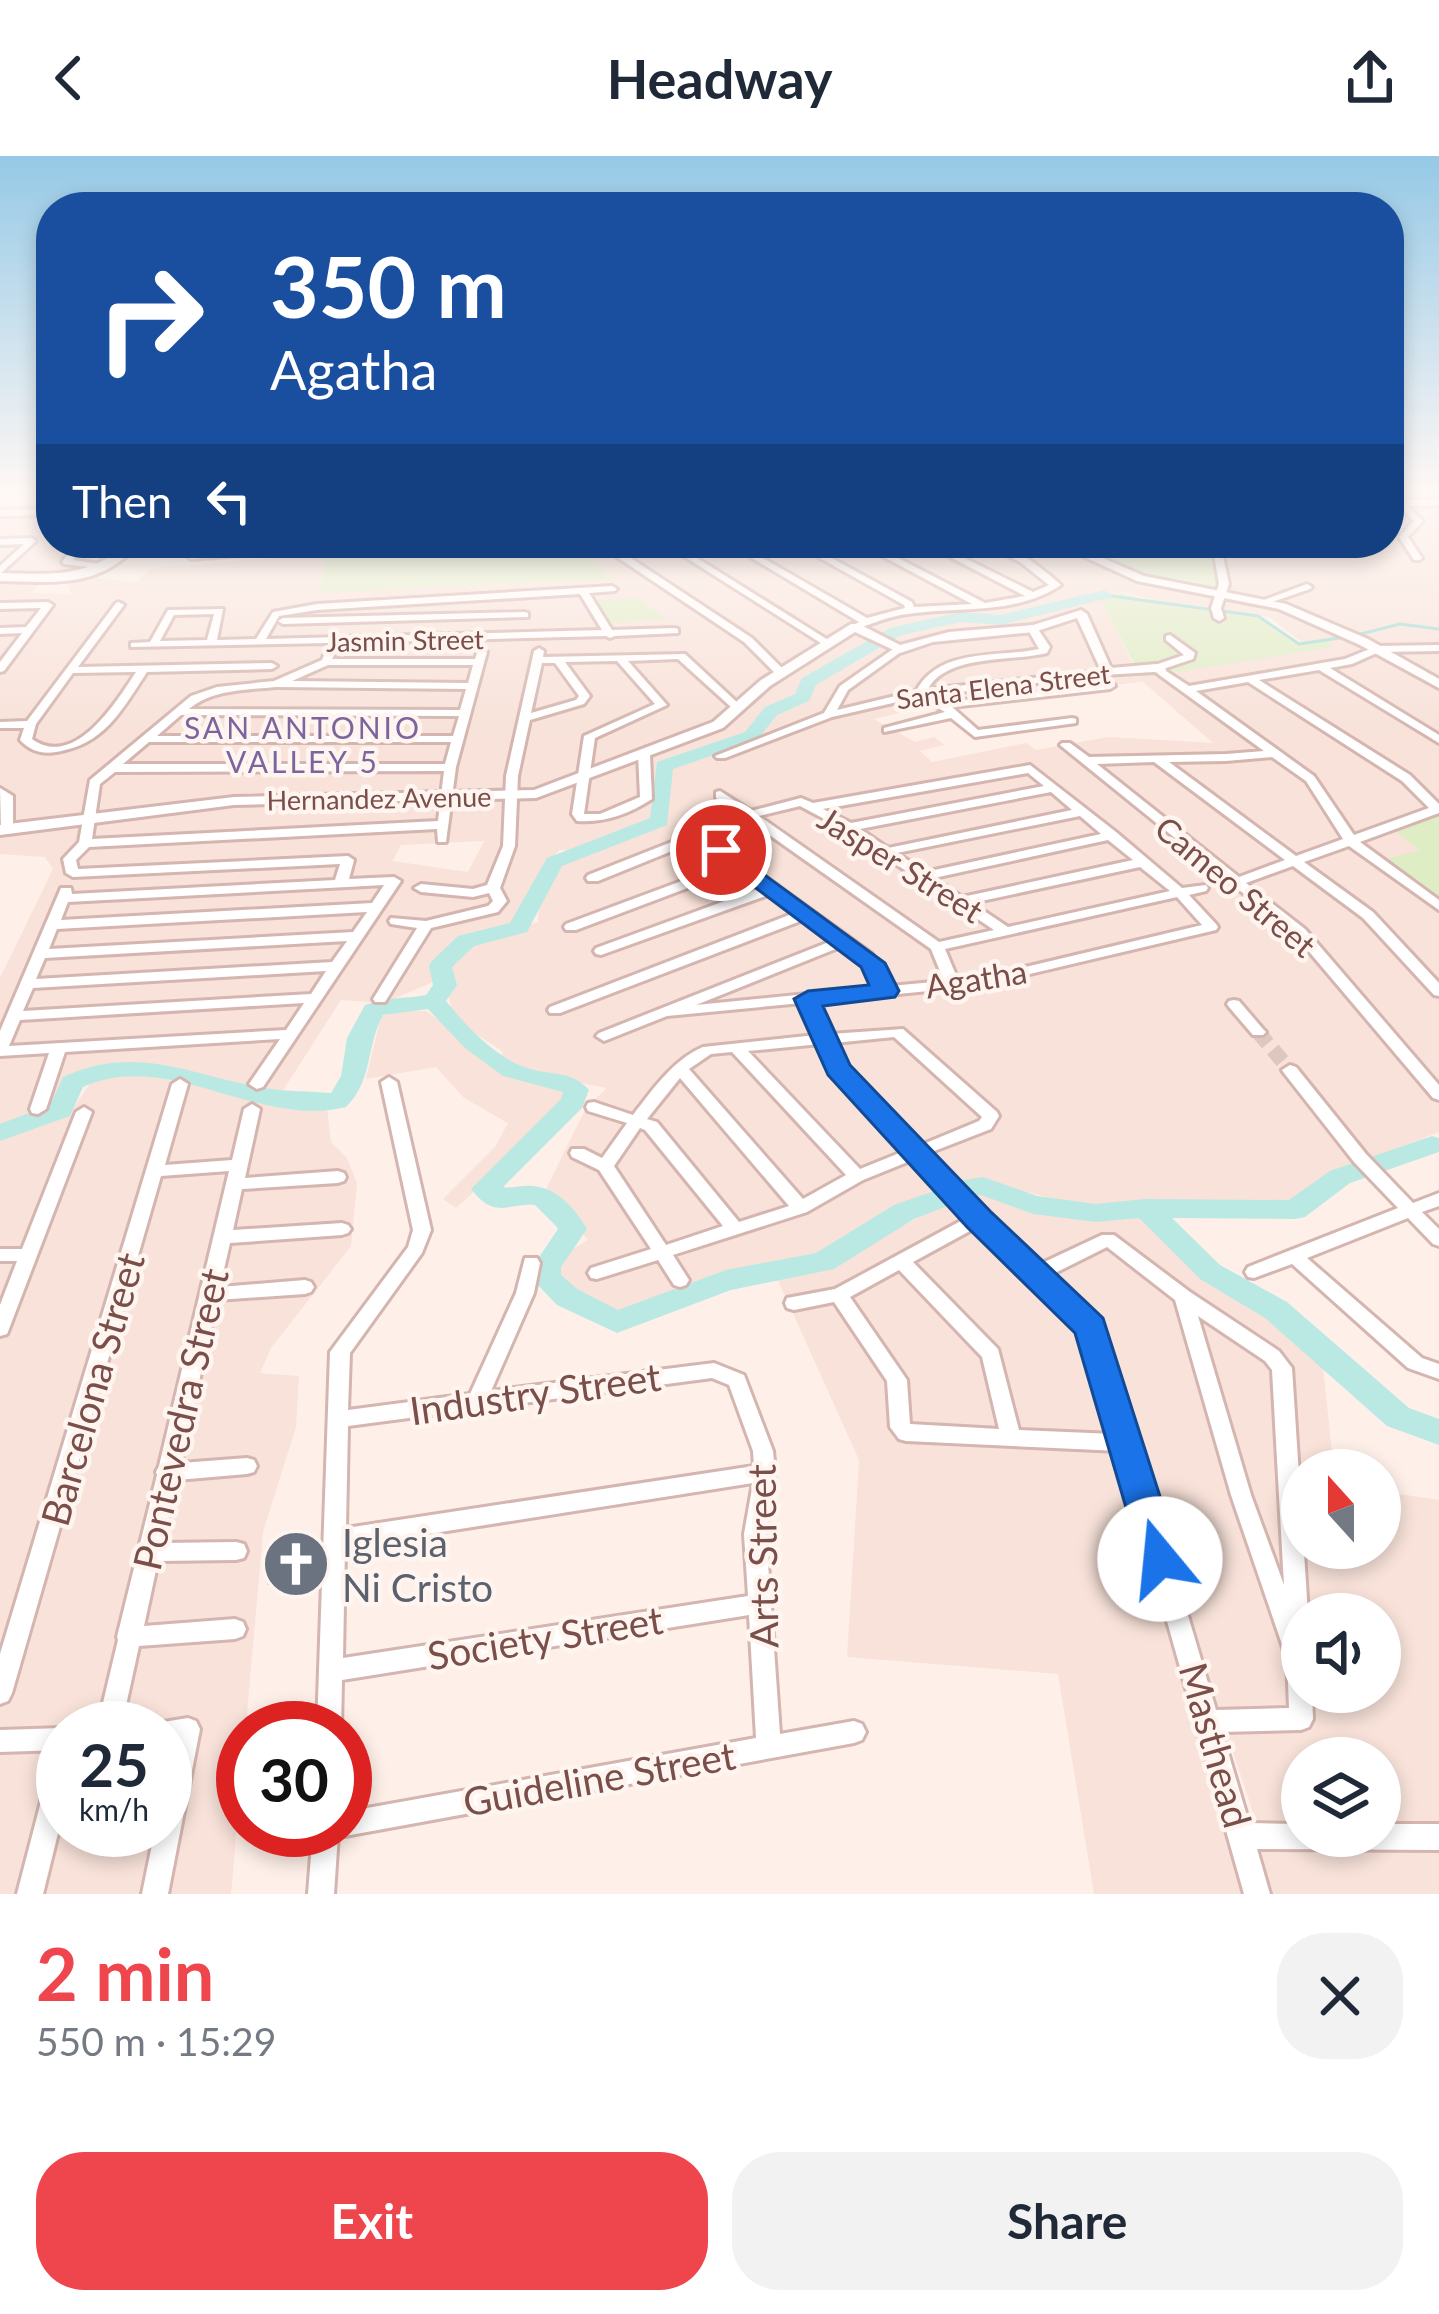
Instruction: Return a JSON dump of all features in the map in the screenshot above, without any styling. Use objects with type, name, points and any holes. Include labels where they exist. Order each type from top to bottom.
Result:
[{"type":"main road","points":[[0,574],[56,582],[87,572]]},
{"type":"street","points":[[646,572],[748,640],[780,672]]},
{"type":"street","points":[[713,572],[828,644]]},
{"type":"street","points":[[777,572],[900,649]]},
{"type":"street","points":[[850,572],[909,604],[910,610]]},
{"type":"street","points":[[918,572],[982,605]]},
{"type":"street","points":[[985,572],[1031,595],[1056,585],[1039,572]]},
{"type":"street","points":[[1125,572],[1141,579],[1266,601],[1364,642],[1435,680]]},
{"type":"street","points":[[1217,613],[1223,592],[1220,572]]},
{"type":"street","points":[[1266,601],[1305,586]]},
{"type":"street","points":[[259,642],[276,614],[339,604],[612,589]]},
{"type":"street","points":[[582,590],[610,635]]},
{"type":"street","points":[[494,888],[509,846],[510,796],[538,649],[513,591]]},
{"type":"street","name":"Hernandez Avenue","points":[[3,830],[234,801],[536,794],[718,725],[780,672],[860,624],[910,610],[982,605],[1031,595]]},
{"type":"street","points":[[119,604],[30,724],[26,740],[38,750],[90,739],[142,670]]},
{"type":"street","points":[[0,605],[49,605],[3,662]]},
{"type":"street","points":[[154,644],[171,612],[220,611],[211,644]]},
{"type":"street","points":[[828,715],[844,688],[900,649],[930,638],[1032,628],[1060,616],[1081,614],[1109,679],[947,710],[888,730]]},
{"type":"street","points":[[268,621],[525,615]]},
{"type":"street","points":[[1032,628],[1043,651],[947,665],[922,684],[920,693],[975,734],[1072,721]]},
{"type":"street","points":[[0,631],[31,630]]},
{"type":"street","name":"Jasmin Street","points":[[135,645],[335,640],[538,649],[610,635],[674,632]]},
{"type":"street","name":"Santa Elena Street","points":[[721,756],[828,715],[920,693],[1109,679],[1159,670],[1190,657],[1170,638]]},
{"type":"street","points":[[326,662],[335,640]]},
{"type":"street","points":[[1364,642],[1439,648]]},
{"type":"street","points":[[1185,690],[1348,662],[1364,642]]},
{"type":"street","points":[[526,718],[580,702],[585,696],[557,659],[538,649]]},
{"type":"street","points":[[85,843],[442,832],[443,797],[482,650],[326,662],[276,684]]},
{"type":"street","points":[[557,659],[681,656],[735,706]]},
{"type":"street","points":[[619,657],[662,705],[590,736],[581,818],[602,818],[641,803],[648,795],[644,754]]},
{"type":"street","points":[[71,670],[272,666]]},
{"type":"street","points":[[1321,667],[1439,740]]},
{"type":"street","points":[[1159,670],[1310,779],[1351,841],[1439,906]]},
{"type":"street","points":[[1236,882],[1438,809],[1406,778],[1251,680]]},
{"type":"street","points":[[290,1034],[0,1050],[73,873],[69,859],[85,843],[89,792],[111,767],[203,694],[276,684],[473,686]]},
{"type":"street","points":[[177,712],[465,712]]},
{"type":"street","points":[[0,724],[30,724]]},
{"type":"street","points":[[145,739],[458,739]]},
{"type":"street","name":"Cameo Street","points":[[1066,745],[1300,932],[1438,1092]]},
{"type":"street","points":[[1086,761],[1211,762],[1274,753]]},
{"type":"street","points":[[1156,758],[1367,915],[1439,992]]},
{"type":"street","points":[[111,767],[450,767]]},
{"type":"street","points":[[813,807],[1030,769],[1180,893]]},
{"type":"street","points":[[849,827],[1054,788]]},
{"type":"street","points":[[0,792],[7,796],[3,830]]},
{"type":"street","points":[[720,795],[937,947],[953,985]]},
{"type":"street","name":"Jasper Street","points":[[593,878],[785,803],[813,807],[849,827],[1006,932]]},
{"type":"street","points":[[884,852],[1082,812]]},
{"type":"street","points":[[923,876],[1112,835]]},
{"type":"street","points":[[701,836],[870,960],[885,991]]},
{"type":"street","points":[[73,873],[348,860],[341,884]]},
{"type":"street","points":[[962,901],[1143,862]]},
{"type":"street","points":[[572,927],[740,864]]},
{"type":"street","points":[[63,898],[394,881],[257,1084]]},
{"type":"street","points":[[421,888],[473,893],[494,888]]},
{"type":"street","points":[[396,921],[426,925],[498,906],[494,888]]},
{"type":"street","points":[[601,951],[774,888]]},
{"type":"street","points":[[937,947],[1201,888]]},
{"type":"street","points":[[458,919],[473,893]]},
{"type":"street","name":"Agatha","points":[[665,1012],[953,985],[1211,926],[1180,893]]},
{"type":"street","points":[[52,925],[377,907]]},
{"type":"street","points":[[555,1010],[808,913]]},
{"type":"street","points":[[380,999],[426,925]]},
{"type":"street","points":[[40,954],[357,936]]},
{"type":"street","points":[[604,1036],[846,940]]},
{"type":"street","points":[[28,984],[337,966]]},
{"type":"street","points":[[14,1016],[315,998]]},
{"type":"street","name":"Masthead","points":[[808,999],[838,1069],[1096,1336],[1257,1894]]},
{"type":"street","points":[[1234,1004],[1258,1032]]},
{"type":"street","points":[[597,1273],[801,1208],[856,1176],[985,1125],[991,1116],[898,1032],[699,1051],[638,1119],[605,1166]]},
{"type":"street","points":[[38,1108],[59,1047]]},
{"type":"street","points":[[736,1048],[856,1176]]},
{"type":"street","points":[[682,1070],[801,1208]]},
{"type":"street","points":[[1290,1070],[1366,1164],[1439,1240]]},
{"type":"street","points":[[330,1701],[340,1352],[420,1240],[389,1082]]},
{"type":"street","name":"Barcelona Street","points":[[0,1693],[180,1084]]},
{"type":"street","points":[[594,1107],[651,1126],[736,1230]]},
{"type":"street","name":"Pontevedra Street","points":[[115,1701],[252,1109]]},
{"type":"street","points":[[0,1328],[84,1112]]},
{"type":"street","points":[[578,1153],[605,1166],[680,1280]]},
{"type":"street","points":[[156,1171],[338,1178]]},
{"type":"street","points":[[1254,1271],[1439,1198]]},
{"type":"street","points":[[794,1304],[838,1295],[978,1219]]},
{"type":"street","points":[[224,1237],[342,1228]]},
{"type":"street","points":[[1036,1274],[1108,1239],[1183,1297],[1272,1356],[1282,1368],[1295,1593]]},
{"type":"street","points":[[0,1255],[28,1255]]},
{"type":"street","points":[[1295,1257],[1414,1363],[1439,1372]]},
{"type":"street","points":[[902,1262],[991,1354],[1011,1437]]},
{"type":"street","points":[[478,1400],[525,1293],[531,1263]]},
{"type":"street","points":[[210,1294],[305,1287]]},
{"type":"street","points":[[838,1295],[897,1380],[900,1427],[906,1433],[1124,1444]]},
{"type":"street","points":[[1183,1297],[1240,1495],[1281,1609]]},
{"type":"street","name":"Industry Street","points":[[341,1420],[692,1372],[729,1373]]},
{"type":"street","name":"Arts Street","points":[[729,1373],[737,1380],[764,1451],[755,1534],[770,1747]]},
{"type":"street","points":[[166,1472],[247,1466]]},
{"type":"street","points":[[335,1539],[765,1473]]},
{"type":"street","points":[[148,1552],[236,1551]]},
{"type":"street","name":"Society Street","points":[[331,1671],[759,1604]]},
{"type":"street","points":[[128,1637],[236,1629]]},
{"type":"street","points":[[1210,1721],[1301,1719],[1301,1713]]},
{"type":"street","name":"Guideline Street","points":[[372,1819],[854,1732]]},
{"type":"street","points":[[0,1741],[36,1740]]},
{"type":"street","points":[[1244,1836],[1439,1837]]},
{"type":"street","points":[[31,1894],[40,1857]]},
{"type":"street","points":[[155,1894],[160,1857]]},
{"type":"street","points":[[322,1894],[324,1857]]},
{"type":"shaded area","points":[[0,572],[85,572],[81,574]]},
{"type":"shaded area","points":[[147,572],[322,572],[320,592],[616,577],[609,572],[1439,572],[1439,1132],[1372,1158],[1287,1208],[1126,1204],[1091,1208],[977,1180],[936,1192],[803,1260],[700,1281],[639,1311],[614,1312],[568,1294],[555,1272],[556,1259],[588,1240],[545,1191],[586,1108],[607,1088],[531,1073],[503,1061],[502,1051],[453,1019],[444,968],[470,942],[538,922],[540,894],[558,863],[664,822],[665,767],[758,736],[770,710],[744,736],[662,766],[657,819],[573,851],[559,850],[538,876],[517,924],[452,944],[435,968],[440,979],[384,1003],[341,1000],[282,1092],[142,1063],[121,1065],[61,1082],[52,1110],[0,1129],[0,978],[53,869],[45,857],[0,854],[0,579],[41,583],[31,593],[71,594],[67,582],[85,577],[137,582]],"holes":[[[1124,592],[1163,604],[1269,617],[1304,644],[1328,641],[1136,671],[1101,597]],[[1143,682],[1213,743],[1108,737],[1036,750],[1026,743],[932,762],[920,751],[944,745],[934,737],[915,742],[874,719],[945,702]],[[484,841],[468,872],[393,861],[401,845]]]},
{"type":"shaded area","points":[[426,1011],[515,1073],[564,1083],[574,1091],[521,1149],[456,1208],[443,1199],[495,1147],[508,1123],[464,1098],[436,1067],[366,1079],[381,1016]]},
{"type":"shaded area","points":[[112,1074],[153,1077],[277,1102],[326,1100],[331,1142],[347,1158],[357,1184],[351,1246],[271,1348],[260,1373],[299,1376],[296,1427],[263,1532],[248,1701],[216,1701],[216,1857],[234,1857],[231,1894],[0,1894],[0,1139],[70,1113],[94,1078]]},
{"type":"shaded area","points":[[967,1191],[988,1192],[1058,1217],[1150,1216],[1208,1275],[1272,1313],[1322,1358],[1332,1449],[1281,1449],[1281,1569],[1401,1569],[1401,1494],[1439,1500],[1439,1894],[1094,1894],[1058,1674],[847,1657],[859,1460],[777,1278],[827,1267]],"holes":[[[1233,1752],[1264,1845],[1234,1848],[1206,1753]]]},
{"type":"green space","points":[[322,572],[609,572],[618,579],[320,593]]},
{"type":"green space","points":[[1133,572],[1216,572],[1219,584],[1212,588]]},
{"type":"green space","points":[[1122,593],[1159,604],[1262,618],[1294,643],[1328,641],[1334,647],[1141,678],[1100,597]]},
{"type":"green space","points":[[638,598],[666,619],[608,624],[593,600]]},
{"type":"green space","points":[[1439,812],[1439,902],[1382,860],[1420,850],[1393,830]]},
{"type":"building","name":"Iglesia Ni Cristo","points":[[319,1546],[318,1577],[269,1583],[272,1552]]},
{"type":"waterway","points":[[1104,595],[1258,616],[1299,644],[1346,637]]},
{"type":"waterway","points":[[434,1001],[445,985],[440,966],[466,941],[519,927],[554,862],[660,821],[664,766],[751,736],[771,711],[803,697],[808,682],[896,631],[961,617],[1000,620],[1104,595]]},
{"type":"waterway","points":[[1357,635],[1400,624],[1439,629]]},
{"type":"waterway","points":[[0,1133],[61,1110],[72,1082],[117,1068],[166,1072],[263,1096],[337,1101],[352,1083],[359,1038],[373,1010],[396,1002],[405,1006],[434,1001]]},
{"type":"waterway","points":[[434,1001],[461,1032],[500,1063],[522,1075],[557,1080],[576,1090],[573,1102],[485,1189],[505,1201],[536,1196],[559,1211],[573,1229],[547,1266],[546,1278],[567,1297],[617,1322],[726,1280],[824,1262],[904,1212],[940,1198]]},
{"type":"waterway","points":[[1432,1145],[1439,1142]]},
{"type":"waterway","points":[[1145,1208],[1295,1210],[1340,1177],[1432,1145]]},
{"type":"waterway","points":[[962,1188],[983,1186],[1033,1205],[1096,1213],[1145,1208]]},
{"type":"waterway","points":[[1145,1208],[1210,1272],[1276,1310],[1398,1417],[1439,1432]]},
{"type":"tunnel","points":[[1258,1032],[1290,1070]]},
{"type":"place","name":"Iglesia Ni Cristo","points":[[296,1564]]},
{"type":"district","name":"SAN ANTONIO VALLEY 5","points":[[303,744]]},
{"type":"route","points":[[721,850],[872,963],[885,991],[808,999],[822,1038],[838,1069],[1096,1336],[1160,1559]]}]
